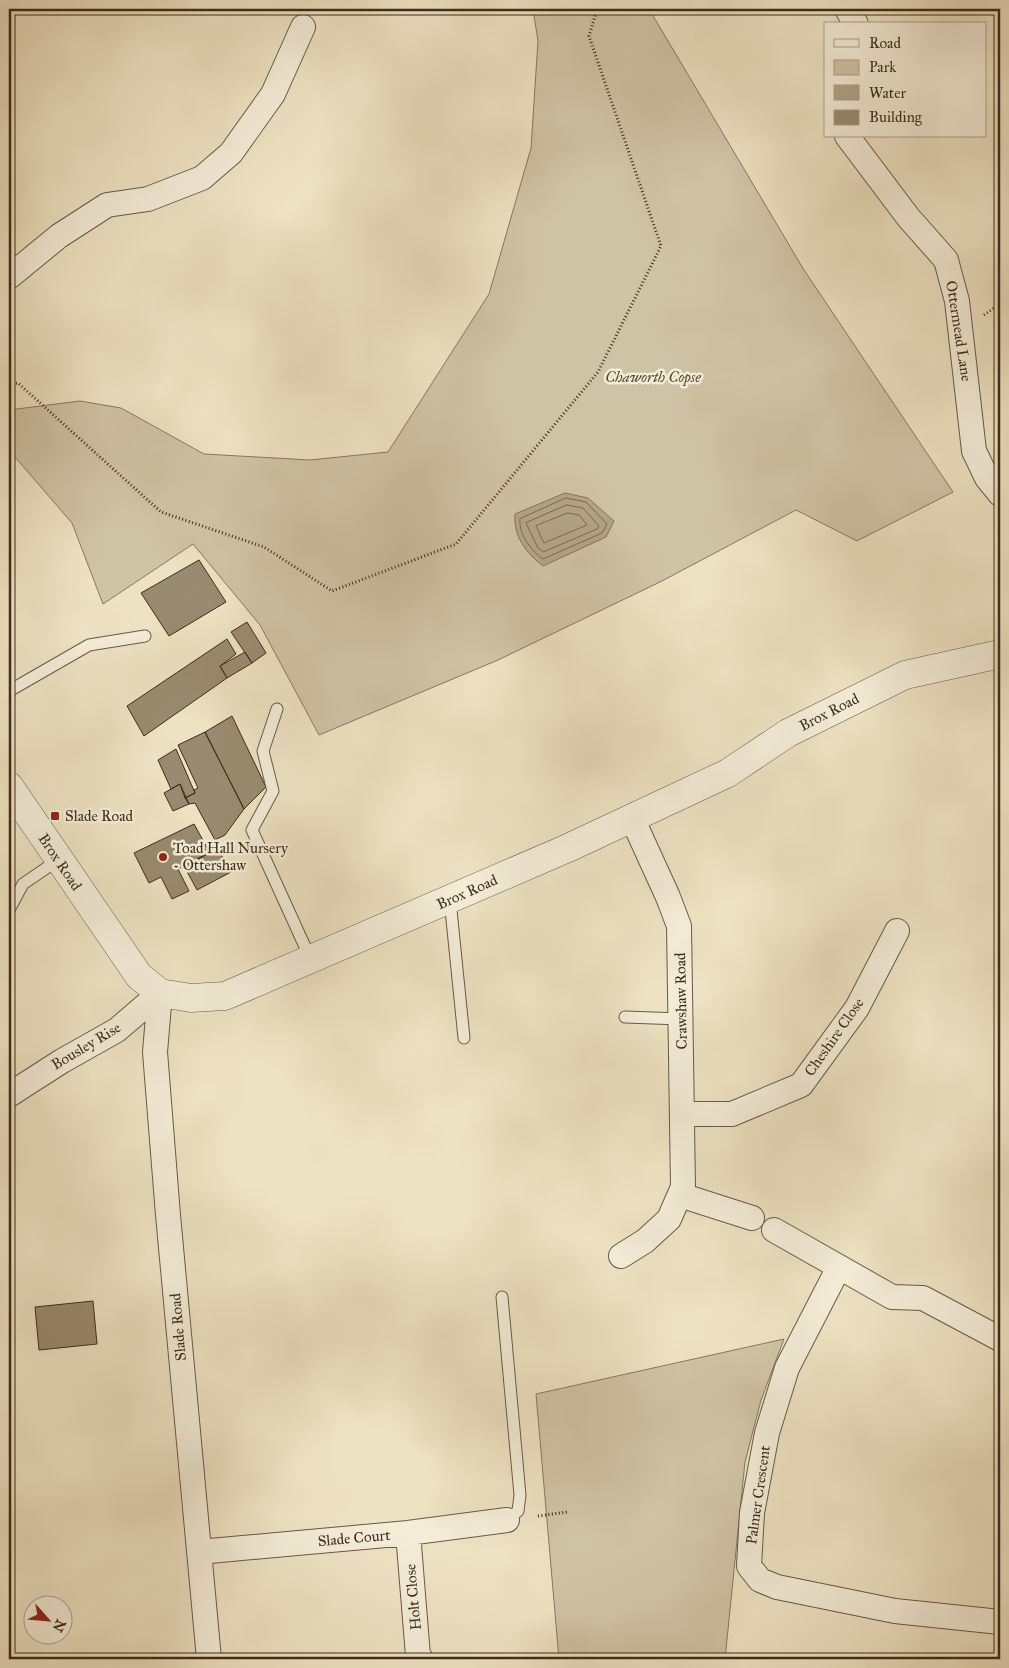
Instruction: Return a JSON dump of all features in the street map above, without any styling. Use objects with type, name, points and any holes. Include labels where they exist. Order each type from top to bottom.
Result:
[{"type":"street","points":[[847,9],[855,22]]},
{"type":"street","points":[[9,277],[59,236],[107,205],[148,199],[202,178],[231,153],[273,94],[303,27]]},
{"type":"street","name":"Ottermead Lane","points":[[848,138],[908,218],[946,260],[957,301],[974,450],[988,478],[1000,494]]},
{"type":"street","name":"Brox Road","points":[[9,786],[139,976],[160,994],[191,998],[225,996],[450,900],[728,773],[788,733],[905,675],[1000,654]]},
{"type":"street","name":"Crawshaw Road","points":[[621,1256],[645,1241],[669,1219],[683,1188],[679,926],[632,818]]},
{"type":"street","name":"Cheshire Close","points":[[682,1114],[732,1114],[801,1085],[856,1008],[897,931]]},
{"type":"street","name":"Bousley Rise","points":[[9,1095],[62,1061],[117,1030],[160,994]]},
{"type":"street","name":"Slade Road","points":[[160,994],[155,1052],[209,1659]]},
{"type":"street","points":[[680,1195],[752,1218]]},
{"type":"street","points":[[774,1230],[892,1297],[923,1298],[1000,1339]]},
{"type":"street","name":"Palmer Crescent","points":[[839,1267],[787,1368],[767,1433],[752,1513],[749,1566],[760,1580],[777,1587],[895,1611],[1000,1622]]},
{"type":"street","name":"Slade Court","points":[[199,1552],[408,1533],[507,1520]]},
{"type":"street","name":"Holt Close","points":[[408,1533],[418,1656],[421,1659]]},
{"type":"lane","points":[[9,691],[89,645],[145,636]]},
{"type":"lane","points":[[277,708],[263,751],[273,791],[252,830],[311,960]]},
{"type":"lane","points":[[9,910],[23,884],[58,860]]},
{"type":"lane","points":[[450,900],[464,1038]]},
{"type":"lane","points":[[626,1017],[681,1018]]},
{"type":"lane","points":[[502,1297],[520,1495],[518,1511],[507,1520]]},
{"type":"path","points":[[9,384],[18,383],[161,512],[264,548],[332,591],[456,544],[598,372],[661,246],[589,36],[597,9]]},
{"type":"green space","name":"Chaworth Copse","points":[[533,9],[649,9],[804,270],[953,492],[857,541],[796,510],[662,581],[498,660],[319,735],[260,625],[193,544],[103,604],[72,523],[9,450],[9,410],[80,401],[121,408],[204,454],[310,460],[388,452],[489,294],[531,148],[538,41]]},
{"type":"green space","points":[[784,1339],[761,1400],[745,1462],[725,1659],[559,1659],[536,1394]]},
{"type":"water","points":[[565,493],[588,498],[614,521],[606,537],[543,566],[526,550],[518,537],[515,514]]},
{"type":"building","points":[[199,560],[226,602],[169,636],[141,593]]},
{"type":"building","points":[[247,622],[266,653],[252,663],[231,632]]},
{"type":"building","points":[[227,639],[236,654],[220,666],[227,678],[144,736],[127,706]]},
{"type":"building","points":[[245,652],[252,663],[227,678],[220,666]]},
{"type":"building","points":[[232,716],[266,787],[244,809],[205,732]]},
{"type":"building","points":[[205,732],[244,809],[225,835],[215,840],[195,803],[189,804],[185,798],[195,793],[194,790],[198,788],[178,745]]},
{"type":"building","points":[[176,749],[195,793],[185,798],[180,784],[171,789],[158,760]]},
{"type":"building","points":[[180,784],[189,804],[173,811],[164,793]]},
{"type":"building","points":[[194,824],[210,853],[178,869],[189,891],[172,899],[161,877],[149,883],[134,853]]},
{"type":"building","points":[[217,848],[231,872],[197,890],[184,866]]},
{"type":"building","points":[[93,1301],[97,1344],[39,1350],[35,1307]]},
{"type":"place","name":"Slade Road","points":[[55,816]]},
{"type":"place","name":"Toad Hall Nursery - Ottershaw","points":[[163,857]]}]
